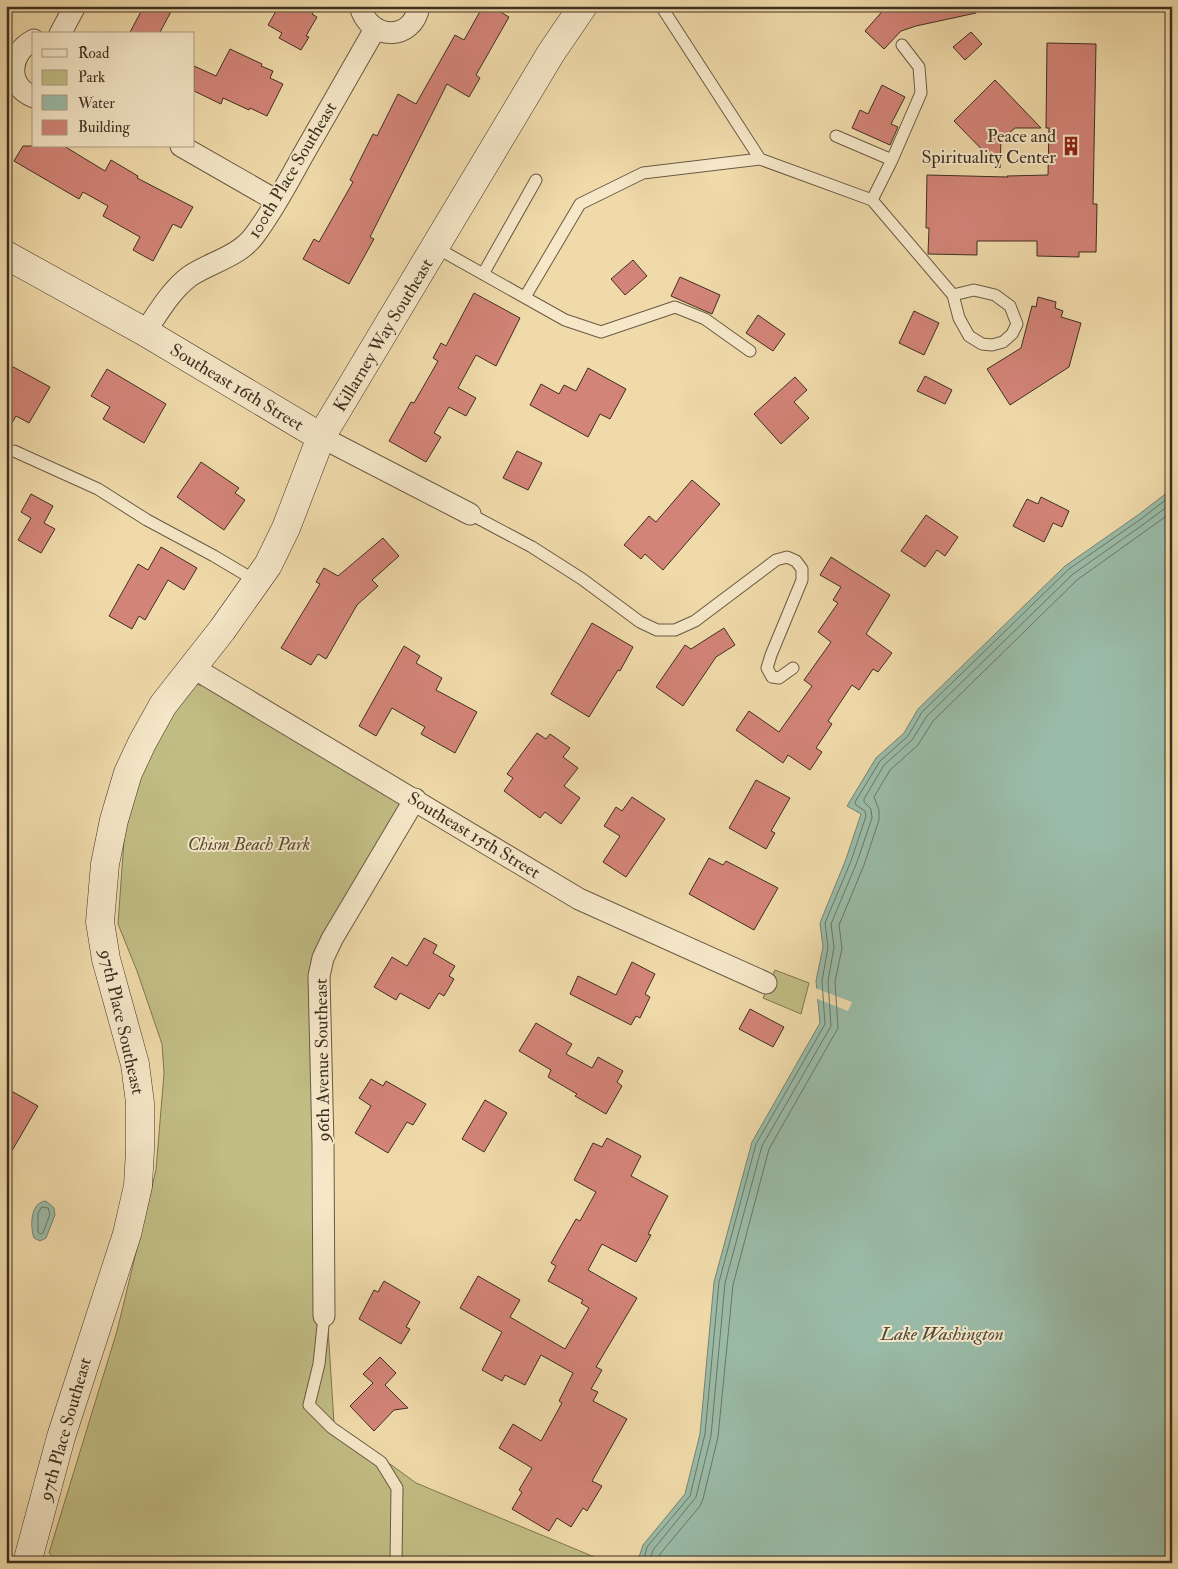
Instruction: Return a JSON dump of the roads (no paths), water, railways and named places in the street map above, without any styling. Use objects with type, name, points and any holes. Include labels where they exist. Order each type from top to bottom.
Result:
[{"type":"street","points":[[61,32],[76,6]]},
{"type":"street","points":[[360,6],[362,15],[367,23],[375,29],[384,32],[402,30],[410,25],[415,18],[419,6]]},
{"type":"street","name":"Killarney Way Southeast","points":[[192,667],[222,630],[268,564],[286,528],[321,437],[551,54],[583,6]]},
{"type":"street","name":"100th Place Southeast","points":[[145,332],[174,291],[189,277],[207,266],[234,254],[245,247],[254,236],[277,201],[375,29]]},
{"type":"street","points":[[32,41],[19,50],[15,58],[14,75],[23,90],[32,96]]},
{"type":"street","points":[[184,148],[277,201]]},
{"type":"street","name":"Southeast 16th Street","points":[[6,255],[145,332],[321,437],[470,514]]},
{"type":"street","name":"Southeast 15th Street","points":[[192,667],[579,899],[766,983]]},
{"type":"street","name":"97th Place Southeast","points":[[27,1563],[61,1437],[127,1234],[138,1186],[140,1103],[135,1064],[106,959],[100,922],[105,864],[114,820],[128,773],[163,705],[192,667]]},
{"type":"street","name":"96th Avenue Southeast","points":[[324,1316],[323,1144],[319,976],[323,958],[332,939],[415,799]]},
{"type":"lane","points":[[661,6],[760,159]]},
{"type":"lane","points":[[872,200],[892,160],[921,93],[919,67],[902,45]]},
{"type":"lane","points":[[836,136],[892,160]]},
{"type":"lane","points":[[525,297],[580,204],[643,173],[760,159],[872,200],[953,295],[959,318],[969,336],[982,344],[992,345],[1003,342],[1012,334],[1017,324],[1010,306],[994,295],[974,290],[953,295]]},
{"type":"lane","points":[[483,274],[536,180]]},
{"type":"lane","points":[[435,247],[565,320],[601,332],[675,307],[705,319],[750,351]]},
{"type":"lane","points":[[14,451],[98,488],[147,520],[256,581]]},
{"type":"lane","points":[[470,514],[532,547],[582,579],[640,622],[657,630],[675,630],[695,621],[776,560],[787,557],[796,561],[802,569],[802,580],[770,655],[767,668],[772,677],[778,678],[793,668]]},
{"type":"lane","points":[[324,1316],[319,1364],[309,1405],[332,1428],[381,1462],[397,1488],[396,1563]]},
{"type":"water","name":"Lake Washington","points":[[1172,489],[1172,1563],[637,1563],[643,1545],[685,1494],[700,1434],[714,1282],[752,1142],[820,1023],[816,981],[823,947],[820,923],[846,859],[861,814],[847,806],[876,758],[904,733],[918,709],[1065,566]]},
{"type":"water","points":[[46,1201],[54,1208],[55,1215],[46,1238],[40,1241],[34,1238],[32,1216],[37,1206],[41,1202]]},
{"type":"place","name":"Peace and Spirituality Center","points":[[1071,146]]},
{"type":"park label","name":"Chism Beach Park","points":[[249,844]]}]
